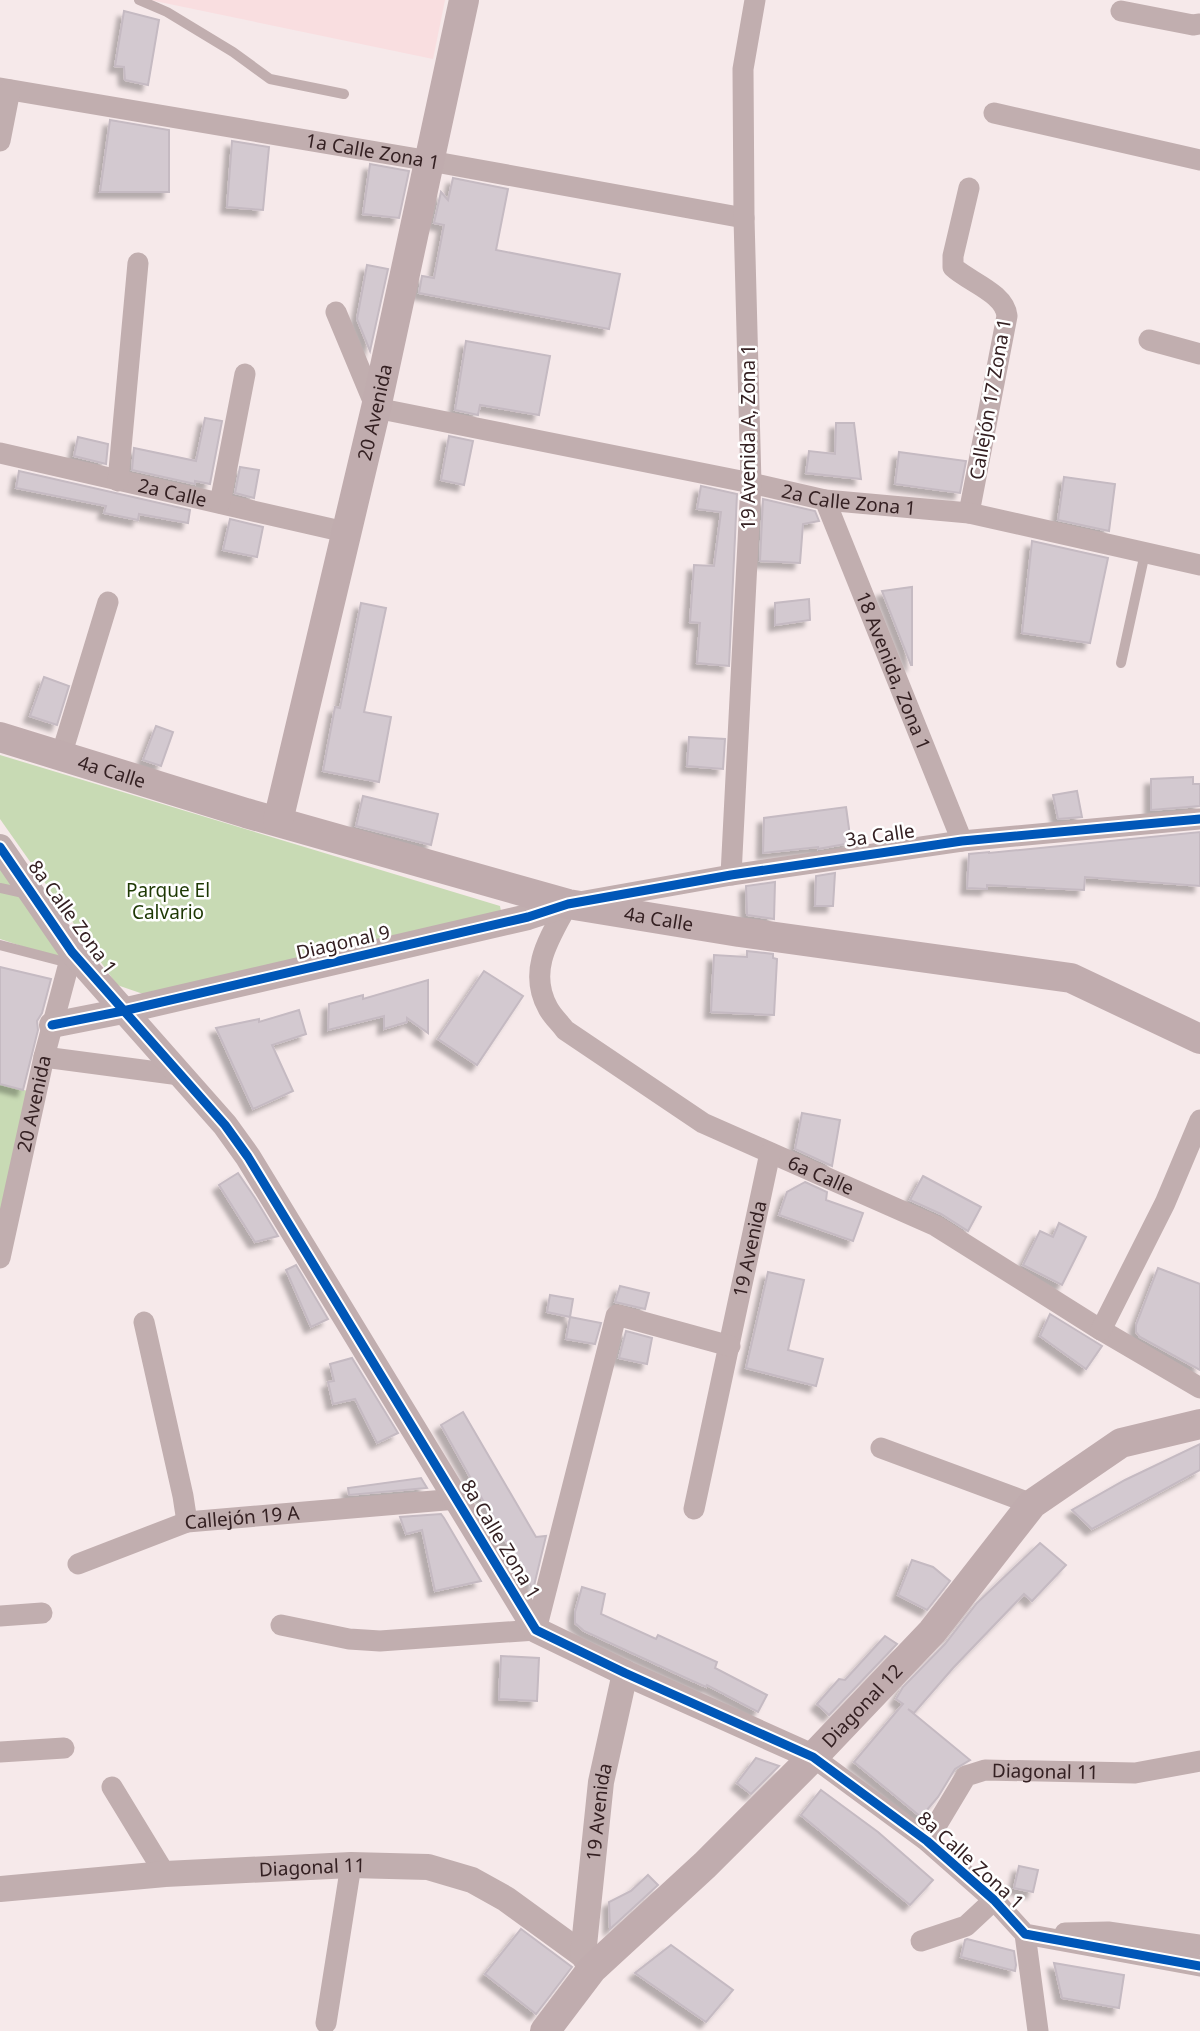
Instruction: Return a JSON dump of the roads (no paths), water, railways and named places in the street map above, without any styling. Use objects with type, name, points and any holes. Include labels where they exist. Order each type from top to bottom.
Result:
[{"type":"main road","name":"20 Avenida","points":[[278,821],[376,408],[464,0]]},
{"type":"main road","name":"4a Calle","points":[[0,737],[278,821],[568,904],[739,932],[1071,978],[1200,1039]]},
{"type":"main road","name":"Diagonal 12","points":[[545,2031],[588,1962],[705,1866],[813,1757],[932,1632],[1032,1504],[1121,1443],[1200,1424]]},
{"type":"street","name":"19 Avenida A, Zona 1","points":[[731,874],[751,483],[743,69],[755,0]]},
{"type":"street","points":[[1121,11],[1193,25],[1200,24]]},
{"type":"street","name":"1a Calle Zona 1","points":[[5,89],[430,160],[744,218]]},
{"type":"street","points":[[0,142],[5,89]]},
{"type":"street","points":[[994,113],[1200,160]]},
{"type":"street","name":"Callejón 17 Zona 1","points":[[969,188],[953,256],[953,267],[961,275],[1000,299],[1006,308],[1007,316],[969,513]]},
{"type":"street","points":[[118,481],[138,263]]},
{"type":"street","points":[[336,312],[376,408]]},
{"type":"street","points":[[1149,340],[1200,355]]},
{"type":"street","points":[[220,503],[245,374]]},
{"type":"street","name":"2a Calle Zona 1","points":[[376,408],[825,500],[969,513],[1200,565]]},
{"type":"street","name":"2a Calle","points":[[0,453],[345,532]]},
{"type":"street","name":"18 Avenida, Zona 1","points":[[825,500],[962,841]]},
{"type":"street","points":[[61,756],[108,602]]},
{"type":"street","name":"3a Calle","points":[[568,904],[731,874],[962,841],[1200,819]]},
{"type":"street","name":"8a Calle Zona 1","points":[[0,847],[34,895],[70,958],[123,1011],[225,1125],[248,1157],[536,1630],[813,1757],[928,1841],[994,1900],[1025,1934],[1200,1966]]},
{"type":"street","name":"Diagonal 9","points":[[52,1025],[528,917],[568,904]]},
{"type":"street","name":"6a Calle","points":[[568,904],[543,950],[539,968],[541,990],[548,1009],[565,1030],[703,1123],[936,1226],[1101,1331],[1200,1388]]},
{"type":"street","name":"20 Avenida","points":[[0,1258],[44,1057],[70,958]]},
{"type":"street","points":[[44,1057],[180,1075]]},
{"type":"street","points":[[1101,1331],[1165,1203],[1200,1120]]},
{"type":"street","name":"19 Avenida","points":[[694,1509],[770,1153]]},
{"type":"street","points":[[281,1625],[349,1639],[380,1641],[536,1630],[616,1316],[730,1346]]},
{"type":"street","name":"Callejón 19 A","points":[[145,1322],[187,1522],[457,1499]]},
{"type":"street","points":[[881,1448],[1032,1504]]},
{"type":"street","points":[[78,1564],[187,1522]]},
{"type":"street","points":[[0,1616],[41,1613]]},
{"type":"street","name":"19 Avenida","points":[[588,1962],[601,1782],[625,1673]]},
{"type":"street","points":[[0,1752],[64,1748]]},
{"type":"street","name":"Diagonal 11","points":[[928,1841],[966,1776],[985,1770],[1135,1773],[1200,1761]]},
{"type":"street","points":[[111,1787],[165,1874]]},
{"type":"street","points":[[326,2023],[351,1865]]},
{"type":"street","name":"Diagonal 11","points":[[0,1889],[165,1874],[351,1865],[428,1867],[472,1880],[506,1899],[588,1962]]},
{"type":"street","points":[[921,1941],[967,1926],[994,1900]]},
{"type":"street","name":"8a Calle Zona 1","points":[[1025,1934],[1108,1932],[1200,1945]]},
{"type":"street","points":[[1025,1934],[1038,2031]]},
{"type":"lane","points":[[139,0],[167,12],[233,52],[270,79],[344,94]]},
{"type":"lane","points":[[1121,663],[1145,553]]},
{"type":"lane","points":[[0,888],[34,895]]},
{"type":"lane","points":[[0,945],[70,958]]},
{"type":"park label","name":"Parque El Calvario","points":[[168,901]]}]
